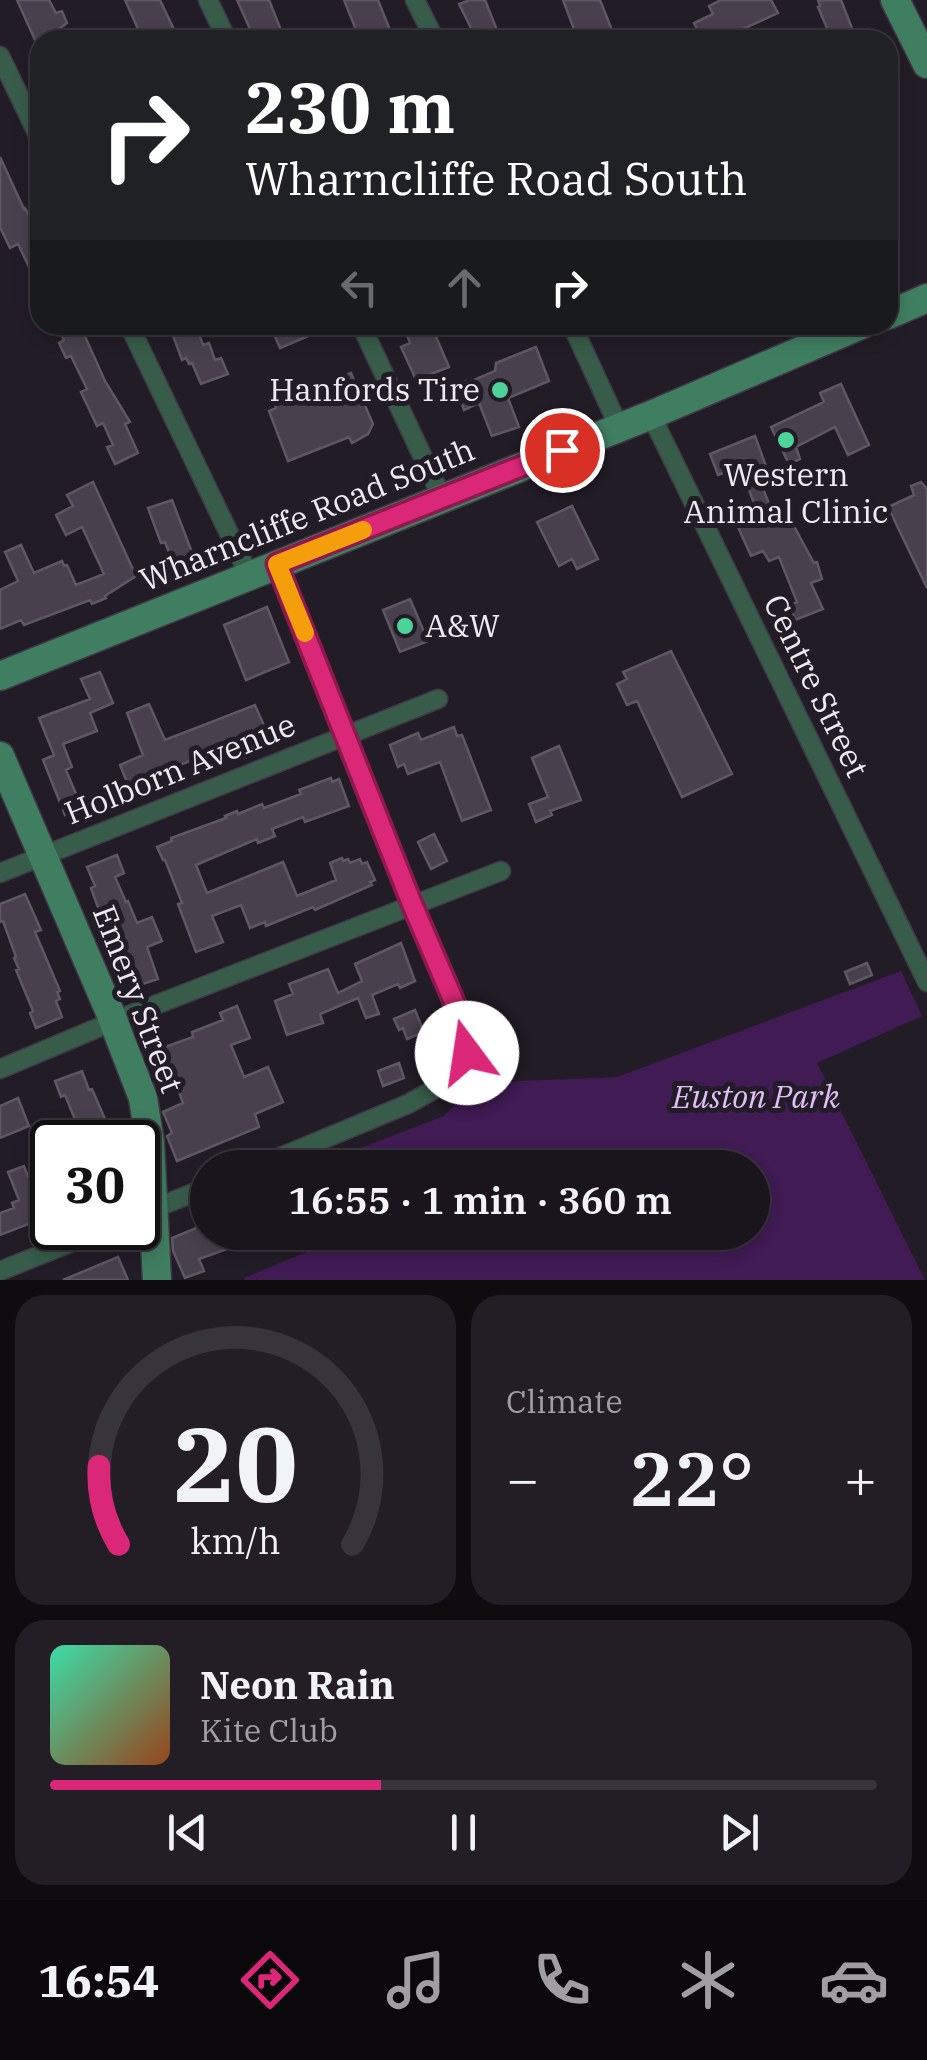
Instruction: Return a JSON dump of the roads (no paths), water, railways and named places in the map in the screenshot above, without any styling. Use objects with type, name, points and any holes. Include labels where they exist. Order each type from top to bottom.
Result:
[{"type":"main road","points":[[895,0],[927,64]]},
{"type":"main road","points":[[898,311],[927,298]]},
{"type":"main road","name":"Wharncliffe Road South","points":[[0,676],[651,414],[836,335]]},
{"type":"main road","name":"Emery Street","points":[[0,756],[114,1021],[143,1098],[146,1120]]},
{"type":"main road","name":"Emery Street","points":[[152,1250],[157,1280]]},
{"type":"street","points":[[208,0],[222,30]]},
{"type":"street","points":[[415,0],[429,30]]},
{"type":"street","points":[[0,56],[30,118]]},
{"type":"street","points":[[134,335],[249,575]]},
{"type":"street","points":[[366,335],[442,498]]},
{"type":"street","points":[[577,335],[619,426]]},
{"type":"street","name":"Centre Street","points":[[651,414],[927,982]]},
{"type":"street","points":[[277,564],[461,1018],[467,1053],[451,1080],[408,1104],[297,1150]]},
{"type":"street","name":"Holborn Avenue","points":[[0,874],[438,698]]},
{"type":"street","points":[[0,1069],[500,871]]},
{"type":"street","points":[[160,1206],[190,1194]]},
{"type":"street","points":[[0,1272],[54,1250]]},
{"type":"place","name":"Hanfords Tire","points":[[500,390]]},
{"type":"place","name":"Western Animal Clinic","points":[[786,440]]},
{"type":"place","name":"A&W","points":[[405,626]]},
{"type":"park label","name":"Euston Park","points":[[756,1097]]}]
